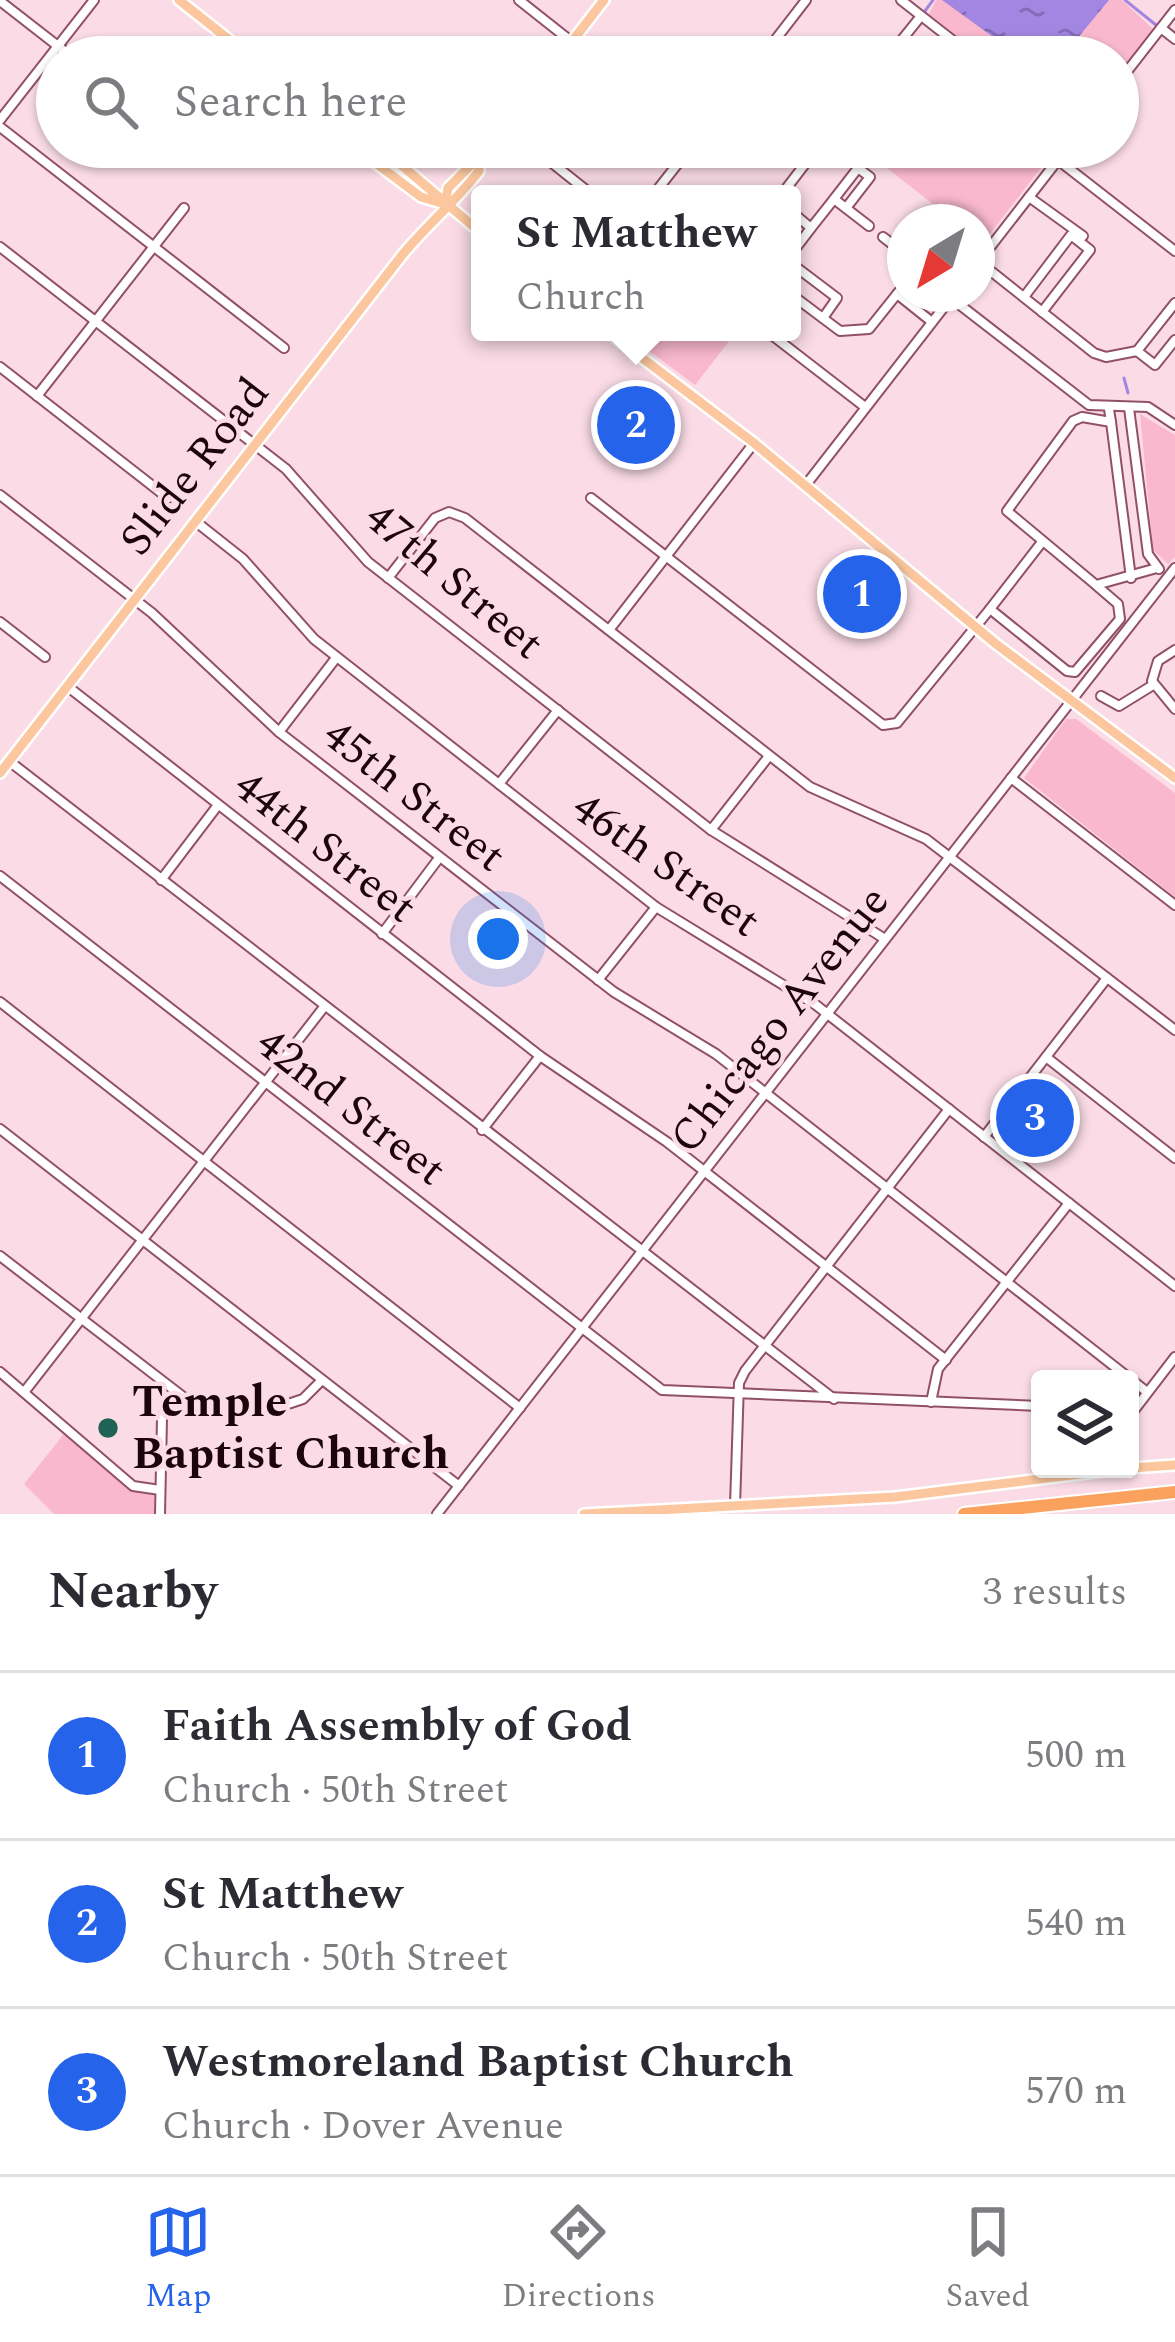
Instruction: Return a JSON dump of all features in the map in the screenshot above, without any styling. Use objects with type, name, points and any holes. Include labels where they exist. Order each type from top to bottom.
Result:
[{"type":"highway","points":[[964,1514],[1175,1492]]},
{"type":"main road","points":[[179,0],[224,36]]},
{"type":"main road","points":[[577,36],[604,0]]},
{"type":"main road","points":[[382,168],[421,197],[445,204]]},
{"type":"main road","points":[[404,168],[471,225]]},
{"type":"main road","name":"Slide Road","points":[[0,773],[445,204],[448,188],[464,168]]},
{"type":"main road","points":[[620,341],[754,443],[974,627],[1175,778]]},
{"type":"main road","points":[[1139,1466],[1175,1465]]},
{"type":"main road","points":[[584,1514],[895,1497],[1048,1478]]},
{"type":"street","points":[[66,36],[94,0]]},
{"type":"street","points":[[519,0],[564,36]]},
{"type":"street","points":[[778,36],[806,0]]},
{"type":"street","points":[[901,0],[947,36]]},
{"type":"street","points":[[0,1],[45,36]]},
{"type":"street","points":[[1139,56],[1175,10]]},
{"type":"street","points":[[905,36],[921,16]]},
{"type":"street","points":[[1161,28],[1175,39]]},
{"type":"street","points":[[36,75],[0,123],[36,152]]},
{"type":"street","points":[[56,168],[284,348]]},
{"type":"street","points":[[801,241],[858,168],[870,177],[846,208]]},
{"type":"street","points":[[995,241],[1052,168]]},
{"type":"street","points":[[1068,168],[1175,251]]},
{"type":"street","points":[[1029,197],[1082,236]]},
{"type":"street","points":[[834,199],[869,226]]},
{"type":"street","points":[[38,396],[184,208]]},
{"type":"street","points":[[801,219],[811,227]]},
{"type":"street","points":[[1024,297],[1071,236],[1090,250],[1042,311]]},
{"type":"street","points":[[883,237],[887,240]]},
{"type":"street","name":"47th Street","points":[[0,247],[300,482],[356,551],[388,578],[712,830],[885,939]]},
{"type":"street","points":[[801,272],[837,298],[823,318]]},
{"type":"street","points":[[995,274],[1106,357],[1137,351],[1175,303]]},
{"type":"street","points":[[801,302],[840,331],[869,329],[887,306]]},
{"type":"street","points":[[920,312],[932,322]]},
{"type":"street","points":[[805,486],[940,312]]},
{"type":"street","points":[[972,312],[1079,399],[1109,409],[1148,407],[1175,425]]},
{"type":"street","points":[[1137,351],[1155,365],[1175,340]]},
{"type":"street","points":[[780,341],[865,407]]},
{"type":"street","points":[[0,367],[168,498]]},
{"type":"street","points":[[1129,407],[1148,554],[1157,568],[1172,573]]},
{"type":"street","points":[[1109,409],[1131,578]]},
{"type":"street","points":[[990,609],[1067,671],[1075,672],[1120,619],[1118,604],[1011,518],[1007,506],[1077,418],[1111,422]]},
{"type":"street","points":[[609,630],[754,443]]},
{"type":"street","name":"45th Street","points":[[0,495],[134,599],[279,732],[440,858],[598,980],[716,1054],[1147,1392]]},
{"type":"street","points":[[591,497],[878,722],[892,725],[1042,542]]},
{"type":"street","points":[[388,578],[435,518],[449,512],[465,518],[822,794],[926,839],[1175,1030]]},
{"type":"street","name":"46th Street","points":[[195,521],[243,560],[300,628],[656,907],[827,1013],[1175,1286]]},
{"type":"street","points":[[1096,585],[1157,568]]},
{"type":"street","name":"Chicago Avenue","points":[[437,1514],[1172,573]]},
{"type":"street","points":[[0,622],[45,657]]},
{"type":"street","points":[[1101,695],[1119,706],[1153,685],[1158,661],[1175,650]]},
{"type":"street","points":[[279,732],[337,657]]},
{"type":"street","points":[[1054,688],[1067,671]]},
{"type":"street","points":[[1153,685],[1175,709]]},
{"type":"street","name":"44th Street","points":[[67,686],[540,1056],[704,1171],[946,1360]]},
{"type":"street","points":[[499,784],[557,710]]},
{"type":"street","points":[[712,830],[770,755]]},
{"type":"street","points":[[9,761],[834,1399]]},
{"type":"street","points":[[1011,778],[1175,905]]},
{"type":"street","points":[[160,880],[218,806]]},
{"type":"street","points":[[382,934],[440,858]]},
{"type":"street","name":"42nd Street","points":[[0,876],[662,1390],[739,1396]]},
{"type":"street","points":[[598,980],[656,907]]},
{"type":"street","points":[[984,1137],[1108,978]]},
{"type":"street","points":[[0,1002],[520,1408]]},
{"type":"street","points":[[25,1391],[324,1007]]},
{"type":"street","points":[[482,1130],[540,1056]]},
{"type":"street","points":[[1046,1057],[1175,1158]]},
{"type":"street","points":[[735,1506],[739,1396],[745,1371],[949,1109]]},
{"type":"street","points":[[0,1129],[459,1486]]},
{"type":"street","points":[[931,1402],[934,1377],[1069,1203]]},
{"type":"street","points":[[0,1256],[176,1393],[205,1403],[285,1405],[303,1399],[322,1380]]},
{"type":"street","points":[[1139,1401],[1175,1357]]},
{"type":"street","points":[[0,1372],[133,1486],[160,1490]]},
{"type":"street","points":[[160,1514],[162,1418],[176,1393]]},
{"type":"street","points":[[739,1396],[1031,1406]]},
{"type":"shaded area","points":[[936,0],[1122,0],[1153,29],[1139,47],[1139,36],[957,36],[929,14]]},
{"type":"shaded area","points":[[887,168],[1041,168],[995,227],[995,204],[933,204]]},
{"type":"shaded area","points":[[642,341],[729,341],[695,385],[640,344]]},
{"type":"shaded area","points":[[1140,414],[1175,435],[1175,557],[1168,564],[1153,550]]},
{"type":"shaded area","points":[[1066,719],[1076,719],[1175,793],[1175,897],[1024,778]]},
{"type":"shaded area","points":[[64,1434],[130,1484],[154,1492],[156,1514],[54,1514],[24,1484]]},
{"type":"water","points":[[942,0],[1109,0],[1079,36],[992,36]]},
{"type":"waterway","points":[[925,11],[933,0]]},
{"type":"waterway","points":[[1125,0],[1156,25]]},
{"type":"waterway","points":[[1124,378],[1128,393]]},
{"type":"place","name":"St Matthew","points":[[636,425]]},
{"type":"place","name":"Faith Assembly of God","points":[[862,594]]},
{"type":"place","name":"Westmoreland Baptist Church","points":[[1035,1118]]},
{"type":"place","name":"Temple Baptist Church","points":[[108,1428]]}]
